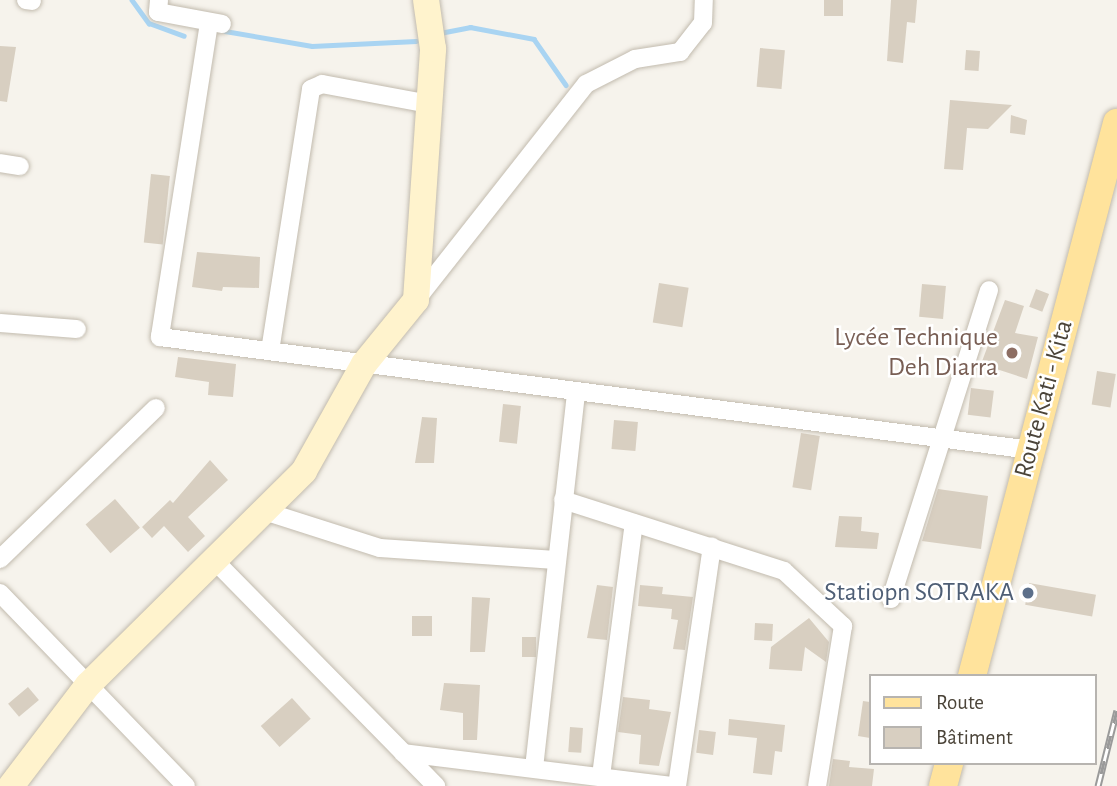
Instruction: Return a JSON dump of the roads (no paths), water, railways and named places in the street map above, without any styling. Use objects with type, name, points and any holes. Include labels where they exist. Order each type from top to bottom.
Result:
[{"type":"main road","name":"Route Kati - Kita","points":[[973,674],[1117,122]]},
{"type":"main road","points":[[943,786],[948,765]]},
{"type":"street","points":[[26,0],[32,1]]},
{"type":"street","points":[[159,0],[158,12],[216,24],[160,337],[1031,450]]},
{"type":"street","points":[[416,300],[433,49],[426,0]]},
{"type":"street","points":[[11,786],[88,685],[304,471],[363,363],[586,84],[635,59],[680,52],[703,23],[704,0]]},
{"type":"street","points":[[270,351],[311,89],[322,84],[429,104]]},
{"type":"street","points":[[0,163],[20,166]]},
{"type":"street","points":[[891,599],[989,290]]},
{"type":"street","points":[[0,323],[77,329]]},
{"type":"street","points":[[534,768],[576,391]]},
{"type":"street","points":[[0,559],[156,408]]},
{"type":"street","points":[[563,500],[784,571],[843,626],[817,786]]},
{"type":"street","points":[[264,511],[380,548],[556,561]]},
{"type":"street","points":[[601,776],[634,523]]},
{"type":"street","points":[[403,753],[675,786],[712,547]]},
{"type":"street","points":[[214,560],[436,786]]},
{"type":"street","points":[[0,593],[186,786]]},
{"type":"waterway","points":[[132,0],[149,23],[184,36]]},
{"type":"waterway","points":[[440,33],[470,27],[534,39],[566,85]]},
{"type":"waterway","points":[[225,31],[312,46],[416,41]]},
{"type":"railway","points":[[1098,786],[1117,710]]},
{"type":"place","name":"Lycée Technique Deh Diarra","points":[[1012,353]]},
{"type":"place","name":"Statiopn SOTRAKA","points":[[1028,593]]}]
